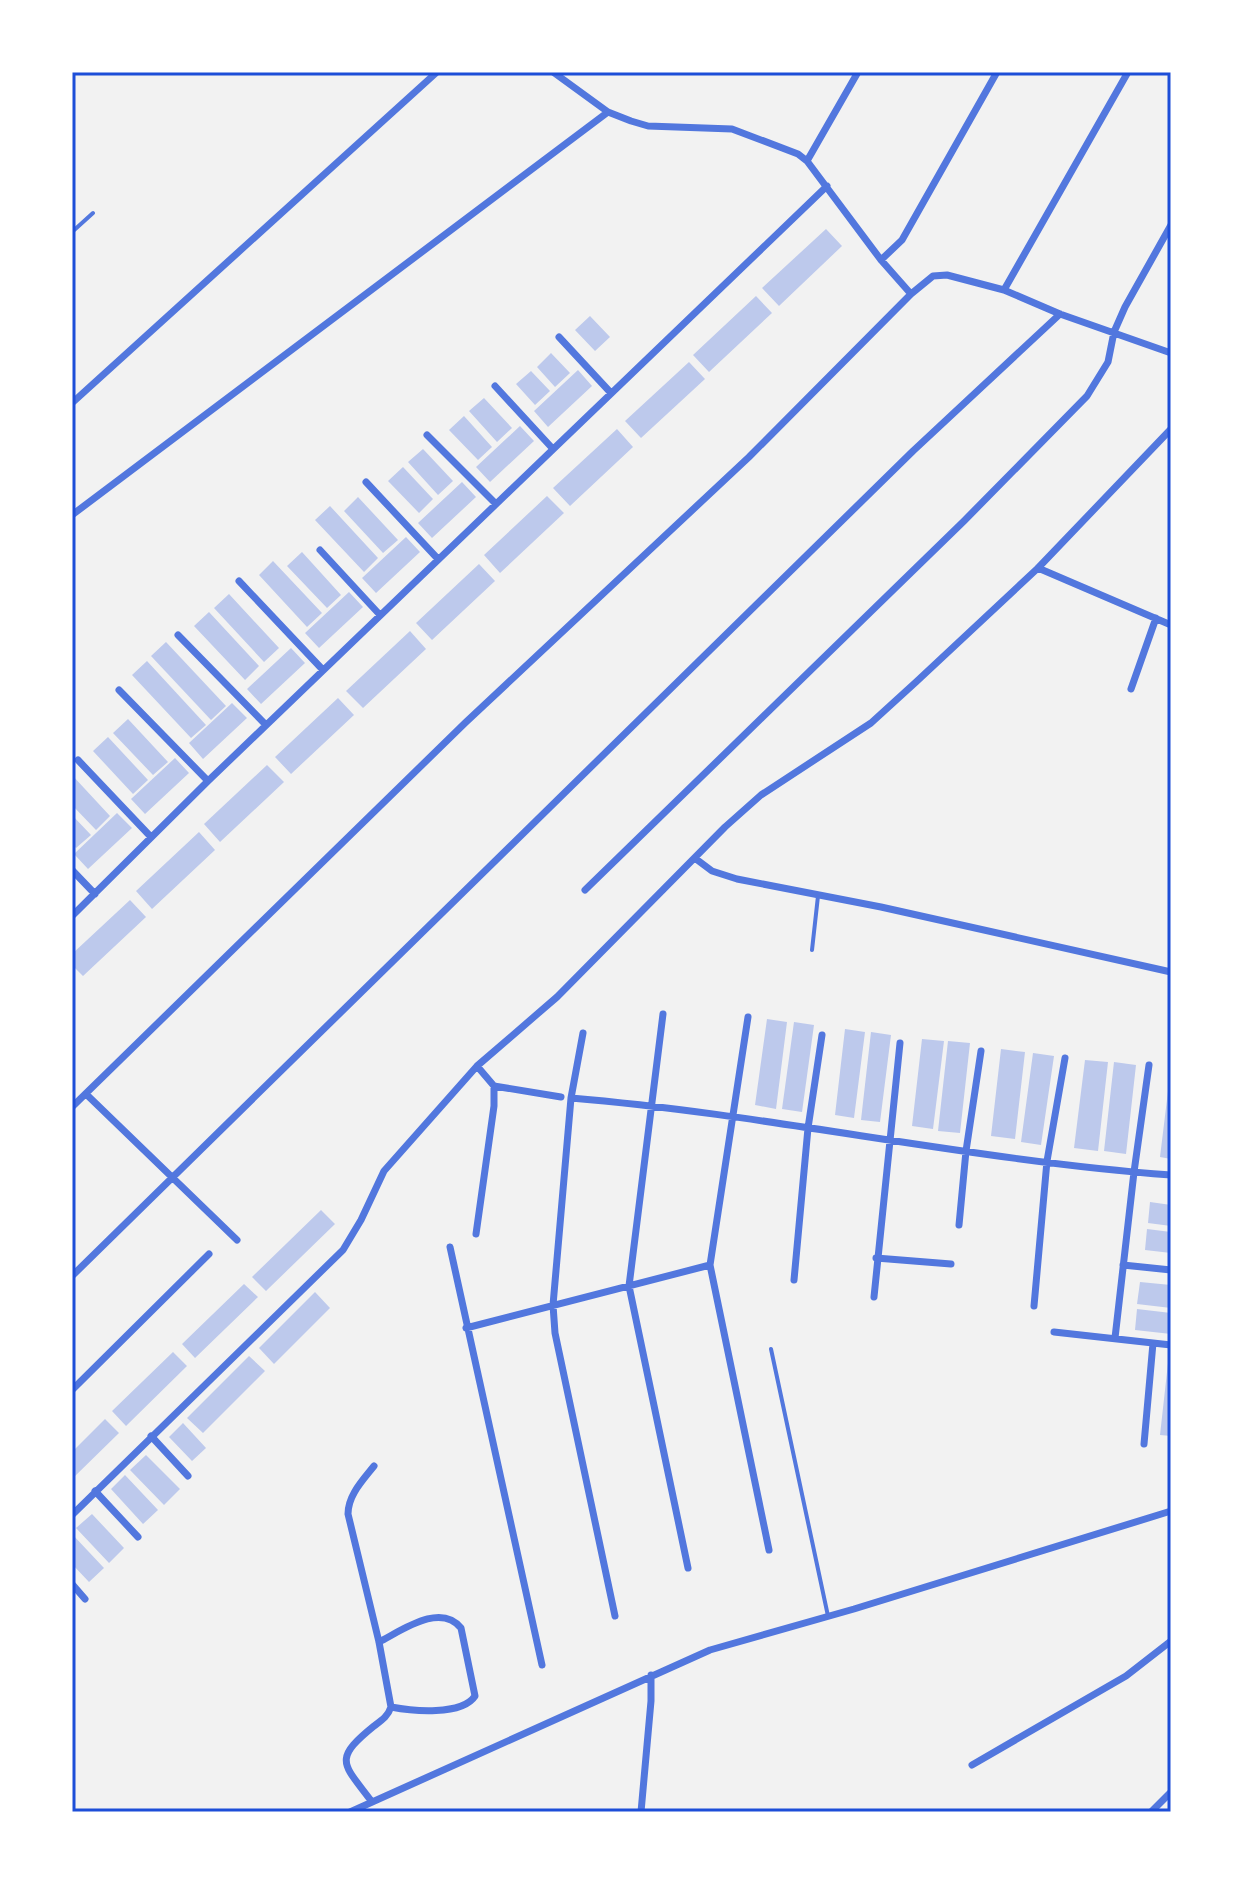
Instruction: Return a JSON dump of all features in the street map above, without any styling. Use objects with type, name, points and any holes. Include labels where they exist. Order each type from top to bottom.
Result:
[{"type":"street","points":[[72,403],[437,72]]},
{"type":"street","points":[[553,72],[608,112],[648,126],[732,129],[784,147],[807,161],[881,260],[911,294]]},
{"type":"street","points":[[807,161],[858,72]]},
{"type":"street","points":[[881,260],[902,240],[997,72]]},
{"type":"street","points":[[1004,290],[1128,72]]},
{"type":"street","points":[[72,515],[608,112]]},
{"type":"street","points":[[72,916],[208,781],[827,186]]},
{"type":"street","points":[[585,890],[1071,414],[1098,381],[1108,362],[1114,332],[1125,307],[1171,225]]},
{"type":"street","points":[[72,1107],[465,723],[749,457],[911,294],[938,275],[1004,290],[1060,314],[1171,353]]},
{"type":"street","points":[[72,1276],[913,451],[1060,314]]},
{"type":"street","points":[[559,337],[611,393]]},
{"type":"street","points":[[495,386],[553,449]]},
{"type":"street","points":[[72,1515],[343,1250],[384,1171],[477,1066],[557,997],[725,827],[761,795],[871,723],[1038,568],[1171,429]]},
{"type":"street","points":[[427,435],[496,504]]},
{"type":"street","points":[[366,482],[438,559]]},
{"type":"street","points":[[320,550],[380,615]]},
{"type":"street","points":[[1038,568],[1171,625]]},
{"type":"street","points":[[239,581],[323,670]]},
{"type":"street","points":[[1131,689],[1156,618]]},
{"type":"street","points":[[178,635],[266,725]]},
{"type":"street","points":[[119,690],[208,781]]},
{"type":"street","points":[[78,760],[151,837]]},
{"type":"street","points":[[696,859],[712,871],[737,879],[1171,972]]},
{"type":"street","points":[[72,870],[95,894]]},
{"type":"street","points":[[663,1014],[629,1286],[688,1568]]},
{"type":"street","points":[[748,1017],[710,1265],[769,1550]]},
{"type":"street","points":[[583,1033],[571,1098],[553,1305],[555,1333],[615,1616]]},
{"type":"street","points":[[794,1280],[808,1128],[822,1035]]},
{"type":"street","points":[[874,1297],[900,1043]]},
{"type":"street","points":[[959,1225],[981,1051]]},
{"type":"street","points":[[1034,1306],[1047,1161],[1065,1058]]},
{"type":"street","points":[[1115,1338],[1149,1065]]},
{"type":"street","points":[[477,1066],[494,1086],[561,1097]]},
{"type":"street","points":[[476,1234],[494,1106],[494,1086]]},
{"type":"street","points":[[86,1094],[237,1240]]},
{"type":"street","points":[[571,1098],[732,1115],[966,1151],[1171,1175]]},
{"type":"street","points":[[450,1247],[542,1665]]},
{"type":"street","points":[[72,1390],[209,1254]]},
{"type":"street","points":[[876,1258],[951,1264]]},
{"type":"street","points":[[466,1328],[710,1265]]},
{"type":"street","points":[[1123,1265],[1171,1270]]},
{"type":"street","points":[[1054,1332],[1171,1345]]},
{"type":"street","points":[[1144,1444],[1153,1343]]},
{"type":"street","points":[[151,1436],[188,1476]]},
{"type":"street","points":[[372,1802],[349,1771],[346,1757],[352,1744],[388,1715],[391,1707],[347,1508],[354,1492],[374,1466]]},
{"type":"street","points":[[95,1491],[138,1537]]},
{"type":"street","points":[[350,1812],[710,1650],[1171,1511]]},
{"type":"street","points":[[72,1584],[85,1599]]},
{"type":"street","points":[[379,1642],[426,1619],[441,1617],[453,1620],[461,1628],[475,1696],[463,1706],[418,1712],[391,1707]]},
{"type":"street","points":[[972,1765],[1126,1676],[1171,1641]]},
{"type":"street","points":[[641,1812],[651,1675]]},
{"type":"street","points":[[1151,1812],[1171,1792]]},
{"type":"lane","points":[[72,232],[93,213]]},
{"type":"lane","points":[[812,950],[818,895]]},
{"type":"lane","points":[[771,1349],[828,1616]]},
{"type":"building","points":[[826,229],[842,246],[779,306],[762,288]]},
{"type":"building","points":[[756,296],[772,313],[709,372],[693,355]]},
{"type":"building","points":[[590,316],[610,337],[595,351],[575,330]]},
{"type":"building","points":[[551,353],[570,373],[555,387],[537,367]]},
{"type":"building","points":[[689,362],[705,379],[641,438],[625,421]]},
{"type":"building","points":[[578,370],[592,386],[548,427],[534,411]]},
{"type":"building","points":[[531,371],[550,391],[535,405],[516,384]]},
{"type":"building","points":[[484,398],[512,428],[497,442],[469,411]]},
{"type":"building","points":[[464,416],[492,447],[478,460],[449,430]]},
{"type":"building","points":[[520,426],[534,441],[490,482],[476,467]]},
{"type":"building","points":[[617,429],[633,447],[570,506],[553,488]]},
{"type":"building","points":[[423,449],[453,481],[438,495],[408,462]]},
{"type":"building","points":[[403,467],[433,499],[419,513],[388,481]]},
{"type":"building","points":[[462,482],[476,497],[432,538],[418,523]]},
{"type":"building","points":[[547,496],[564,513],[500,573],[484,555]]},
{"type":"building","points":[[358,497],[398,540],[383,553],[344,511]]},
{"type":"building","points":[[330,506],[378,558],[364,572],[315,520]]},
{"type":"building","points":[[406,537],[420,552],[376,593],[362,578]]},
{"type":"building","points":[[302,552],[341,595],[327,608],[287,566]]},
{"type":"building","points":[[273,561],[322,613],[307,627],[259,575]]},
{"type":"building","points":[[479,564],[495,581],[432,640],[416,623]]},
{"type":"building","points":[[349,592],[363,607],[319,648],[305,633]]},
{"type":"building","points":[[229,594],[279,648],[264,662],[214,608]]},
{"type":"building","points":[[209,612],[259,666],[245,680],[194,626]]},
{"type":"building","points":[[410,631],[426,649],[363,708],[346,691]]},
{"type":"building","points":[[166,642],[226,706],[211,720],[151,656]]},
{"type":"building","points":[[291,648],[305,663],[261,704],[247,689]]},
{"type":"building","points":[[147,661],[206,725],[191,738],[132,675]]},
{"type":"building","points":[[338,698],[354,715],[291,774],[275,757]]},
{"type":"building","points":[[232,703],[247,718],[203,759],[189,743]]},
{"type":"building","points":[[128,719],[168,762],[153,775],[113,733]]},
{"type":"building","points":[[108,737],[148,780],[133,794],[93,751]]},
{"type":"building","points":[[175,758],[189,773],[145,814],[131,799]]},
{"type":"building","points":[[267,765],[284,782],[220,842],[204,824]]},
{"type":"building","points":[[72,775],[110,816],[96,830],[72,805]]},
{"type":"building","points":[[117,813],[132,828],[88,869],[74,854]]},
{"type":"building","points":[[72,815],[91,835],[76,848],[72,844]]},
{"type":"building","points":[[199,832],[215,850],[152,909],[136,891]]},
{"type":"building","points":[[130,900],[146,917],[83,976],[72,965],[72,954]]},
{"type":"building","points":[[767,1019],[787,1022],[776,1109],[755,1105]]},
{"type":"building","points":[[794,1022],[814,1025],[802,1112],[782,1109]]},
{"type":"building","points":[[845,1029],[865,1032],[854,1118],[835,1115]]},
{"type":"building","points":[[871,1032],[891,1035],[880,1122],[861,1120]]},
{"type":"building","points":[[922,1039],[944,1041],[933,1129],[912,1126]]},
{"type":"building","points":[[948,1041],[970,1043],[960,1133],[938,1131]]},
{"type":"building","points":[[1001,1049],[1025,1052],[1015,1139],[991,1136]]},
{"type":"building","points":[[1033,1053],[1054,1056],[1041,1145],[1021,1142]]},
{"type":"building","points":[[1085,1060],[1108,1062],[1098,1151],[1074,1148]]},
{"type":"building","points":[[1114,1062],[1136,1065],[1126,1154],[1104,1151]]},
{"type":"building","points":[[1171,1084],[1171,1159],[1160,1157]]},
{"type":"building","points":[[1150,1202],[1171,1205],[1171,1226],[1148,1223]]},
{"type":"building","points":[[321,1210],[335,1224],[266,1291],[252,1277]]},
{"type":"building","points":[[1147,1229],[1171,1232],[1171,1253],[1145,1250]]},
{"type":"building","points":[[1140,1282],[1171,1285],[1171,1308],[1137,1304]]},
{"type":"building","points":[[244,1284],[258,1297],[195,1358],[182,1344]]},
{"type":"building","points":[[315,1292],[330,1308],[274,1364],[259,1348]]},
{"type":"building","points":[[1137,1309],[1171,1313],[1171,1334],[1135,1330]]},
{"type":"building","points":[[173,1352],[187,1366],[126,1426],[112,1411]]},
{"type":"building","points":[[1171,1354],[1171,1436],[1160,1435]]},
{"type":"building","points":[[249,1356],[265,1371],[203,1433],[187,1418]]},
{"type":"building","points":[[105,1419],[119,1433],[72,1479],[72,1452]]},
{"type":"building","points":[[183,1423],[206,1448],[192,1461],[169,1437]]},
{"type":"building","points":[[146,1455],[180,1489],[164,1505],[130,1470]]},
{"type":"building","points":[[125,1475],[158,1510],[143,1524],[111,1489]]},
{"type":"building","points":[[92,1514],[124,1548],[109,1563],[76,1528]]},
{"type":"building","points":[[72,1534],[104,1568],[89,1582],[72,1564]]}]
